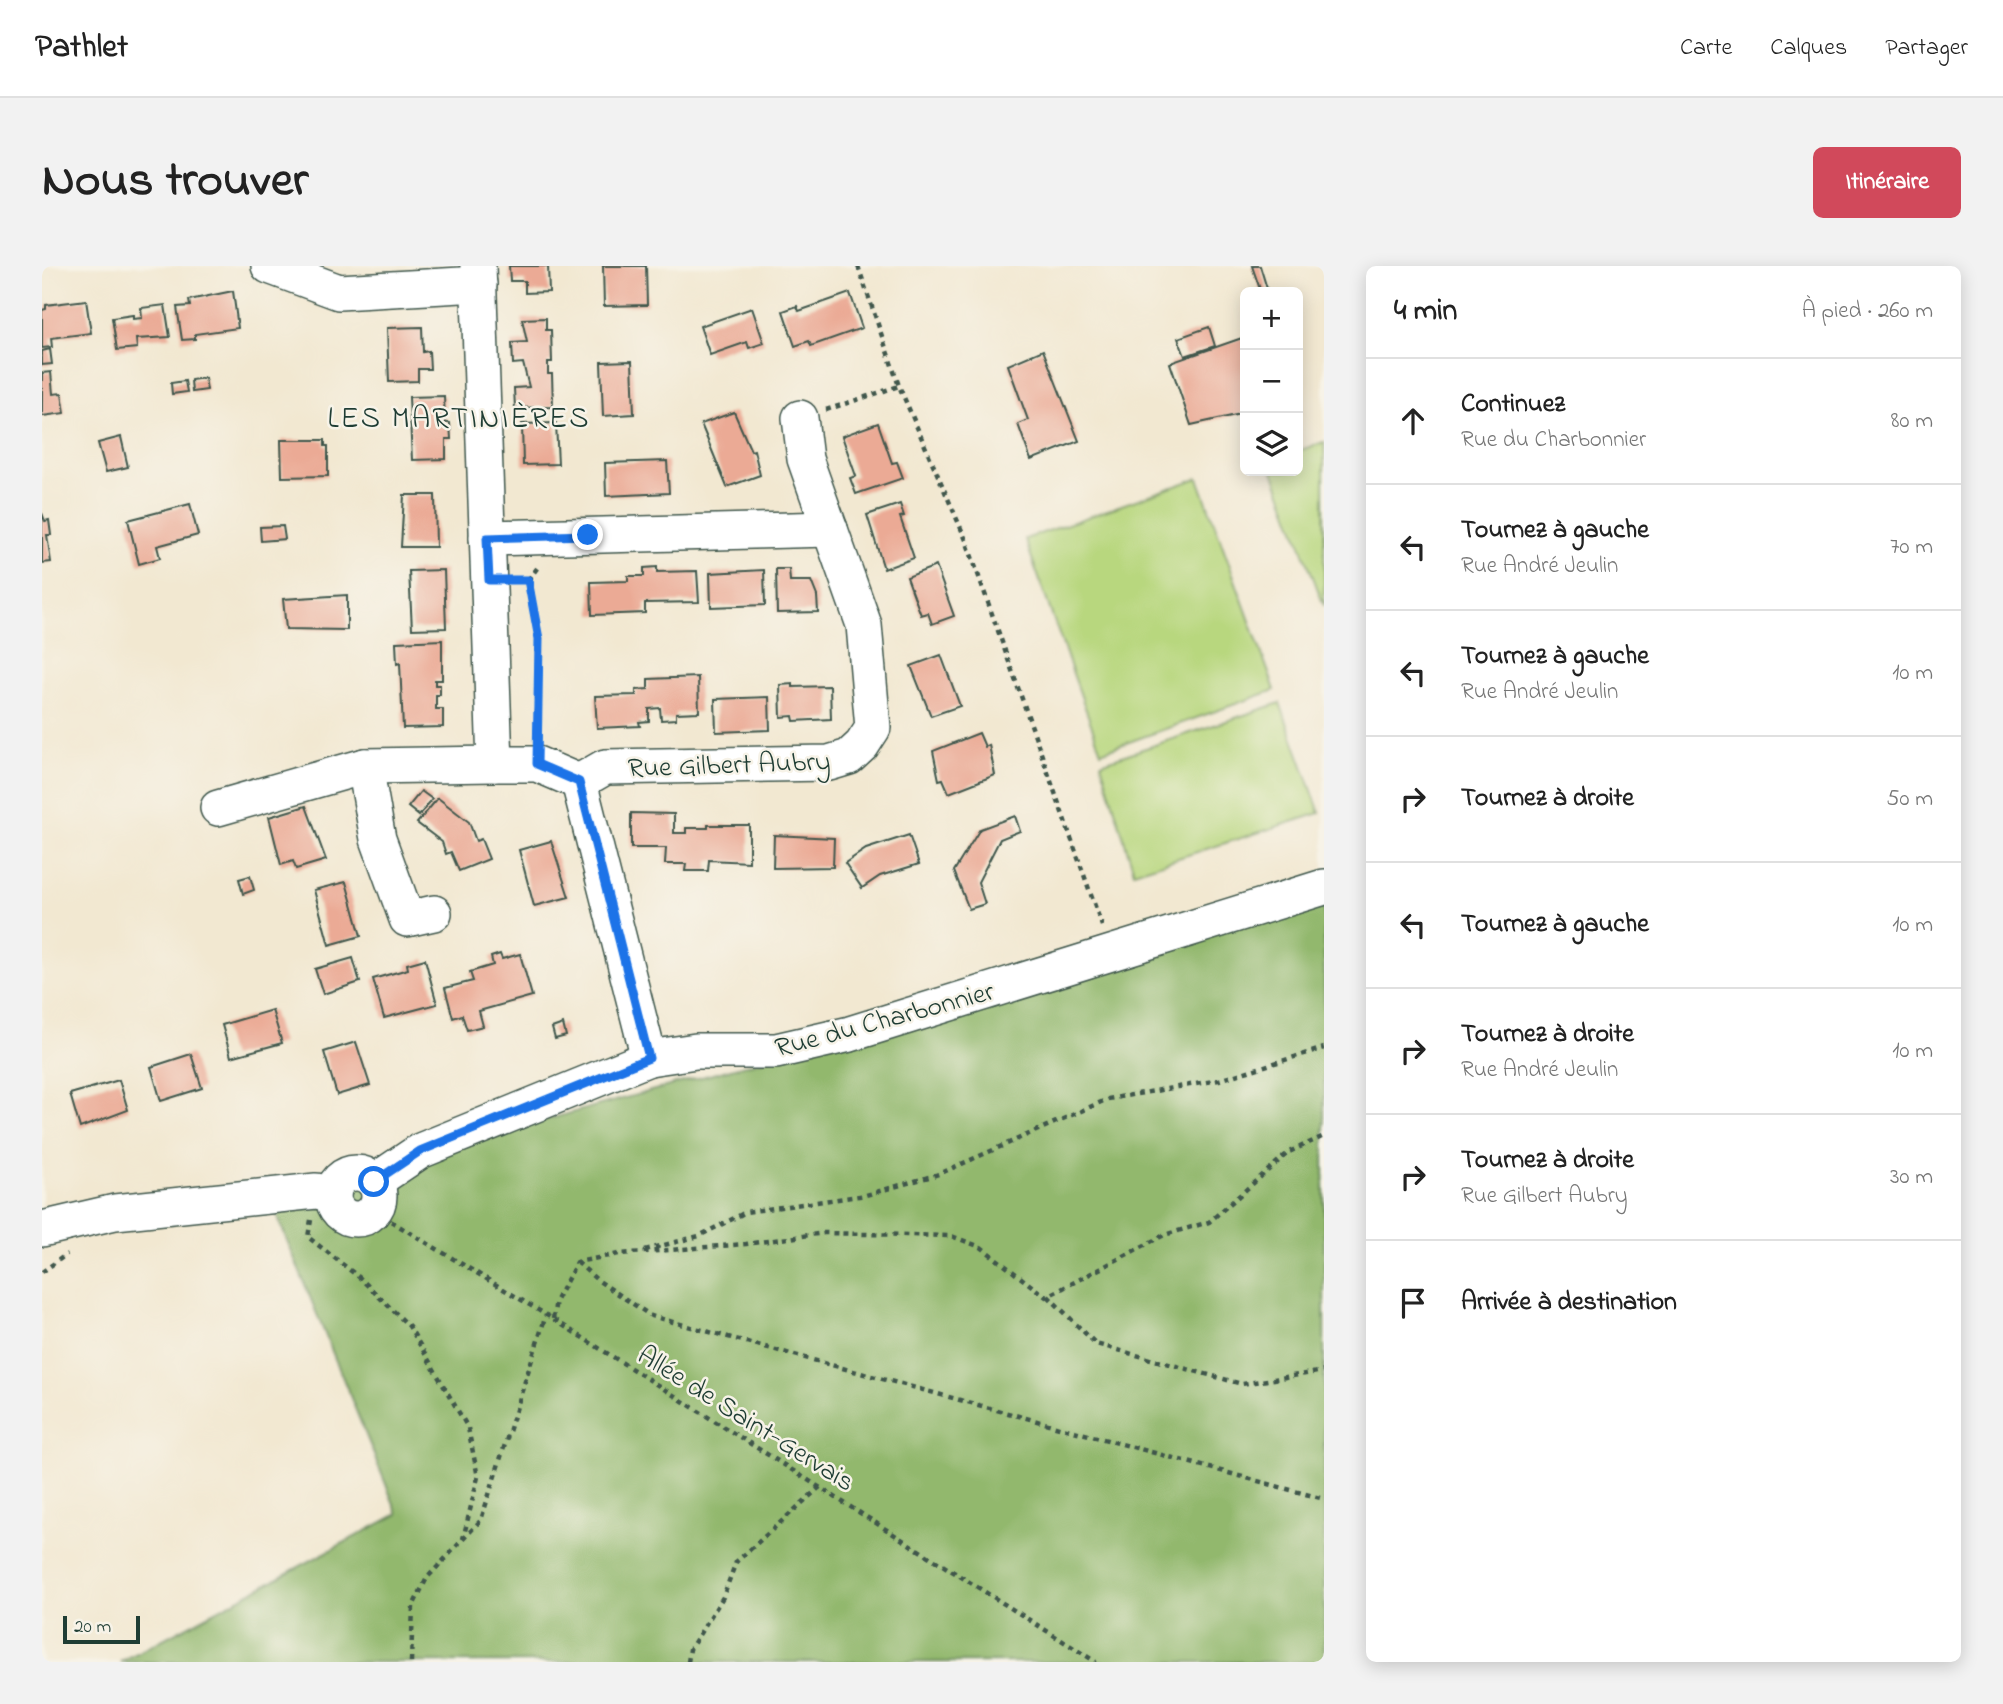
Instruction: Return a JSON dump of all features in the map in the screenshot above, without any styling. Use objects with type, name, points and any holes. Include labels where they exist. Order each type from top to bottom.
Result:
[{"type":"street","points":[[270,266],[340,292],[479,275],[495,764]]},
{"type":"street","name":"Rue Gilbert Aubry","points":[[579,782],[604,767],[829,763],[849,757],[863,745],[873,728],[864,625],[805,459],[800,418]]},
{"type":"street","points":[[487,538],[830,529]]},
{"type":"street","points":[[218,808],[365,766],[537,764],[579,782],[649,1058]]},
{"type":"street","points":[[365,766],[378,839],[407,919],[434,913]]},
{"type":"street","name":"Rue du Charbonnier","points":[[374,1196],[420,1151],[649,1058],[696,1051],[776,1051],[850,1034],[1324,887]]},
{"type":"street","points":[[42,1228],[115,1212],[324,1192],[350,1174],[359,1173],[374,1196]]},
{"type":"path","points":[[858,266],[899,386],[966,540],[1111,953]]},
{"type":"path","points":[[800,418],[899,386]]},
{"type":"path","points":[[489,580],[528,580],[539,639],[537,764]]},
{"type":"path","points":[[634,1252],[699,1236],[746,1212],[866,1195],[939,1174],[1108,1099],[1219,1080],[1324,1048]]},
{"type":"path","points":[[577,1262],[619,1254],[746,1244],[824,1233],[951,1236],[981,1247],[1046,1297],[1164,1236],[1209,1222],[1289,1153],[1324,1136]]},
{"type":"path","points":[[324,1192],[308,1237],[360,1278],[409,1325],[468,1428],[478,1477],[463,1539]]},
{"type":"path","name":"Allée de Saint-Gervais","points":[[374,1196],[546,1315],[1096,1662]]},
{"type":"path","points":[[553,1319],[556,1300],[577,1262]]},
{"type":"path","points":[[577,1262],[596,1279],[651,1316],[1324,1499]]},
{"type":"path","points":[[1048,1296],[1096,1344],[1242,1384],[1324,1371]]},
{"type":"path","points":[[411,1662],[413,1606],[427,1578],[481,1520],[546,1315]]},
{"type":"path","points":[[688,1662],[690,1649],[723,1597],[736,1562],[820,1487]]},
{"type":"green space","points":[[1324,442],[1324,606],[1275,476],[1303,476],[1303,449]]},
{"type":"green space","points":[[1198,478],[1275,690],[1101,752],[1025,539]]},
{"type":"green space","points":[[1280,703],[1320,813],[1134,872],[1101,763]]},
{"type":"green space","points":[[1324,891],[1324,1662],[120,1662],[398,1514],[269,1196],[1127,960]]},
{"type":"building","points":[[509,266],[548,266],[549,292],[525,293],[525,281],[510,281]]},
{"type":"building","points":[[603,266],[646,266],[647,305],[604,306]]},
{"type":"building","points":[[1252,266],[1260,266],[1266,287],[1259,287]]},
{"type":"building","points":[[233,291],[238,328],[195,334],[195,339],[182,340],[177,307],[190,306],[189,300]]},
{"type":"building","points":[[850,293],[862,328],[811,346],[809,341],[795,346],[783,311],[797,306],[799,311]]},
{"type":"building","points":[[86,300],[91,333],[51,338],[52,347],[42,348],[42,310],[46,309],[46,305]]},
{"type":"building","points":[[165,305],[170,337],[136,339],[137,348],[117,350],[112,318],[133,315],[133,319],[142,318],[141,308]]},
{"type":"building","points":[[752,308],[764,343],[749,348],[747,342],[710,355],[700,326]]},
{"type":"building","points":[[546,318],[546,330],[551,330],[552,362],[548,362],[548,374],[552,374],[553,407],[515,408],[514,388],[529,387],[523,363],[513,364],[512,343],[527,342],[522,319]]},
{"type":"building","points":[[422,327],[423,352],[429,351],[430,369],[418,369],[418,381],[389,382],[387,328]]},
{"type":"building","points":[[1209,327],[1215,346],[1185,356],[1178,338]]},
{"type":"building","points":[[1240,339],[1240,414],[1191,425],[1170,363]]},
{"type":"building","points":[[50,349],[52,364],[42,365],[42,351]]},
{"type":"building","points":[[1043,350],[1079,441],[1031,460],[1018,424],[1028,420],[1008,365]]},
{"type":"building","points":[[632,361],[634,414],[603,416],[601,362]]},
{"type":"building","points":[[51,372],[53,394],[62,393],[65,413],[42,416],[42,373]]},
{"type":"building","points":[[205,378],[207,390],[192,392],[191,380]]},
{"type":"building","points":[[185,381],[187,392],[172,394],[171,383]]},
{"type":"building","points":[[444,396],[445,423],[450,423],[451,439],[446,439],[446,459],[412,460],[409,397]]},
{"type":"building","points":[[734,412],[751,451],[754,450],[760,475],[727,487],[701,424]]},
{"type":"building","points":[[556,423],[558,464],[523,465],[522,424]]},
{"type":"building","points":[[878,423],[892,463],[897,462],[903,478],[856,494],[850,478],[856,476],[842,436]]},
{"type":"building","points":[[121,437],[128,467],[106,472],[98,443]]},
{"type":"building","points":[[281,440],[325,440],[325,446],[328,446],[328,476],[282,477]]},
{"type":"building","points":[[667,461],[669,493],[606,496],[605,463]]},
{"type":"building","points":[[404,495],[435,495],[436,547],[401,547]]},
{"type":"building","points":[[190,504],[198,535],[157,546],[160,558],[139,564],[128,520]]},
{"type":"building","points":[[900,504],[904,516],[900,517],[914,558],[884,569],[867,515]]},
{"type":"building","points":[[42,513],[45,521],[49,520],[51,535],[47,535],[51,562],[42,563]]},
{"type":"building","points":[[283,526],[285,539],[261,541],[260,527]]},
{"type":"building","points":[[936,566],[954,616],[932,624],[928,613],[921,615],[907,577]]},
{"type":"building","points":[[657,567],[657,572],[697,571],[699,602],[645,603],[645,613],[592,615],[591,582],[628,581],[628,576],[644,576],[644,568]]},
{"type":"building","points":[[776,569],[789,569],[790,581],[811,581],[817,596],[818,612],[777,613]]},
{"type":"building","points":[[444,570],[446,628],[412,629],[409,571]]},
{"type":"building","points":[[764,570],[765,605],[711,607],[710,573]]},
{"type":"building","points":[[347,595],[347,630],[286,629],[283,599]]},
{"type":"building","points":[[442,640],[442,680],[435,680],[435,685],[440,685],[440,695],[436,695],[436,709],[443,709],[443,727],[403,728],[400,663],[397,664],[396,642]]},
{"type":"building","points":[[941,655],[960,706],[931,716],[911,666]]},
{"type":"building","points":[[698,677],[699,712],[676,713],[676,719],[661,720],[660,708],[649,709],[649,721],[639,722],[640,726],[597,728],[595,696],[636,695],[636,690],[648,689],[648,679]]},
{"type":"building","points":[[793,684],[793,687],[830,686],[831,719],[794,721],[793,716],[781,717],[780,685]]},
{"type":"building","points":[[769,697],[770,730],[716,732],[715,699]]},
{"type":"building","points":[[979,733],[985,747],[989,745],[995,775],[949,793],[943,779],[939,780],[933,751]]},
{"type":"building","points":[[421,791],[432,799],[419,816],[408,807]]},
{"type":"building","points":[[438,798],[469,822],[476,841],[481,839],[489,859],[459,871],[451,852],[446,854],[442,842],[417,823]]},
{"type":"building","points":[[306,806],[326,860],[296,869],[293,861],[281,865],[269,817]]},
{"type":"building","points":[[631,813],[674,814],[674,833],[686,833],[686,828],[708,828],[708,825],[749,825],[749,862],[709,860],[708,871],[685,871],[686,864],[665,864],[666,848],[631,848]]},
{"type":"building","points":[[1015,816],[1020,831],[1000,839],[978,882],[985,904],[969,909],[954,871],[980,829]]},
{"type":"building","points":[[774,835],[834,838],[833,867],[773,868]]},
{"type":"building","points":[[909,835],[919,864],[880,876],[862,888],[845,863],[866,849]]},
{"type":"building","points":[[551,841],[569,897],[534,906],[519,850]]},
{"type":"building","points":[[250,876],[254,890],[243,894],[239,879]]},
{"type":"building","points":[[346,882],[361,936],[329,945],[314,890]]},
{"type":"building","points":[[500,954],[502,959],[520,954],[532,996],[479,1011],[483,1026],[467,1030],[462,1015],[453,1018],[445,988],[473,981],[470,972],[493,965],[491,957]]},
{"type":"building","points":[[353,958],[360,982],[323,994],[315,969]]},
{"type":"building","points":[[425,959],[437,1004],[384,1018],[373,979],[408,969],[407,964]]},
{"type":"building","points":[[272,1010],[282,1043],[231,1057],[222,1025]]},
{"type":"building","points":[[563,1024],[566,1036],[555,1039],[552,1028]]},
{"type":"building","points":[[356,1042],[370,1085],[337,1095],[324,1052]]},
{"type":"building","points":[[191,1054],[202,1088],[161,1101],[151,1067]]},
{"type":"building","points":[[119,1080],[128,1110],[80,1128],[70,1094]]},
{"type":"district","name":"LES MARTINIÈRES","points":[[459,417]]},
{"type":"route","points":[[374,1182],[420,1151],[649,1058],[641,1017],[579,782],[537,764],[539,639],[528,580],[489,580],[487,538],[588,535]]}]
